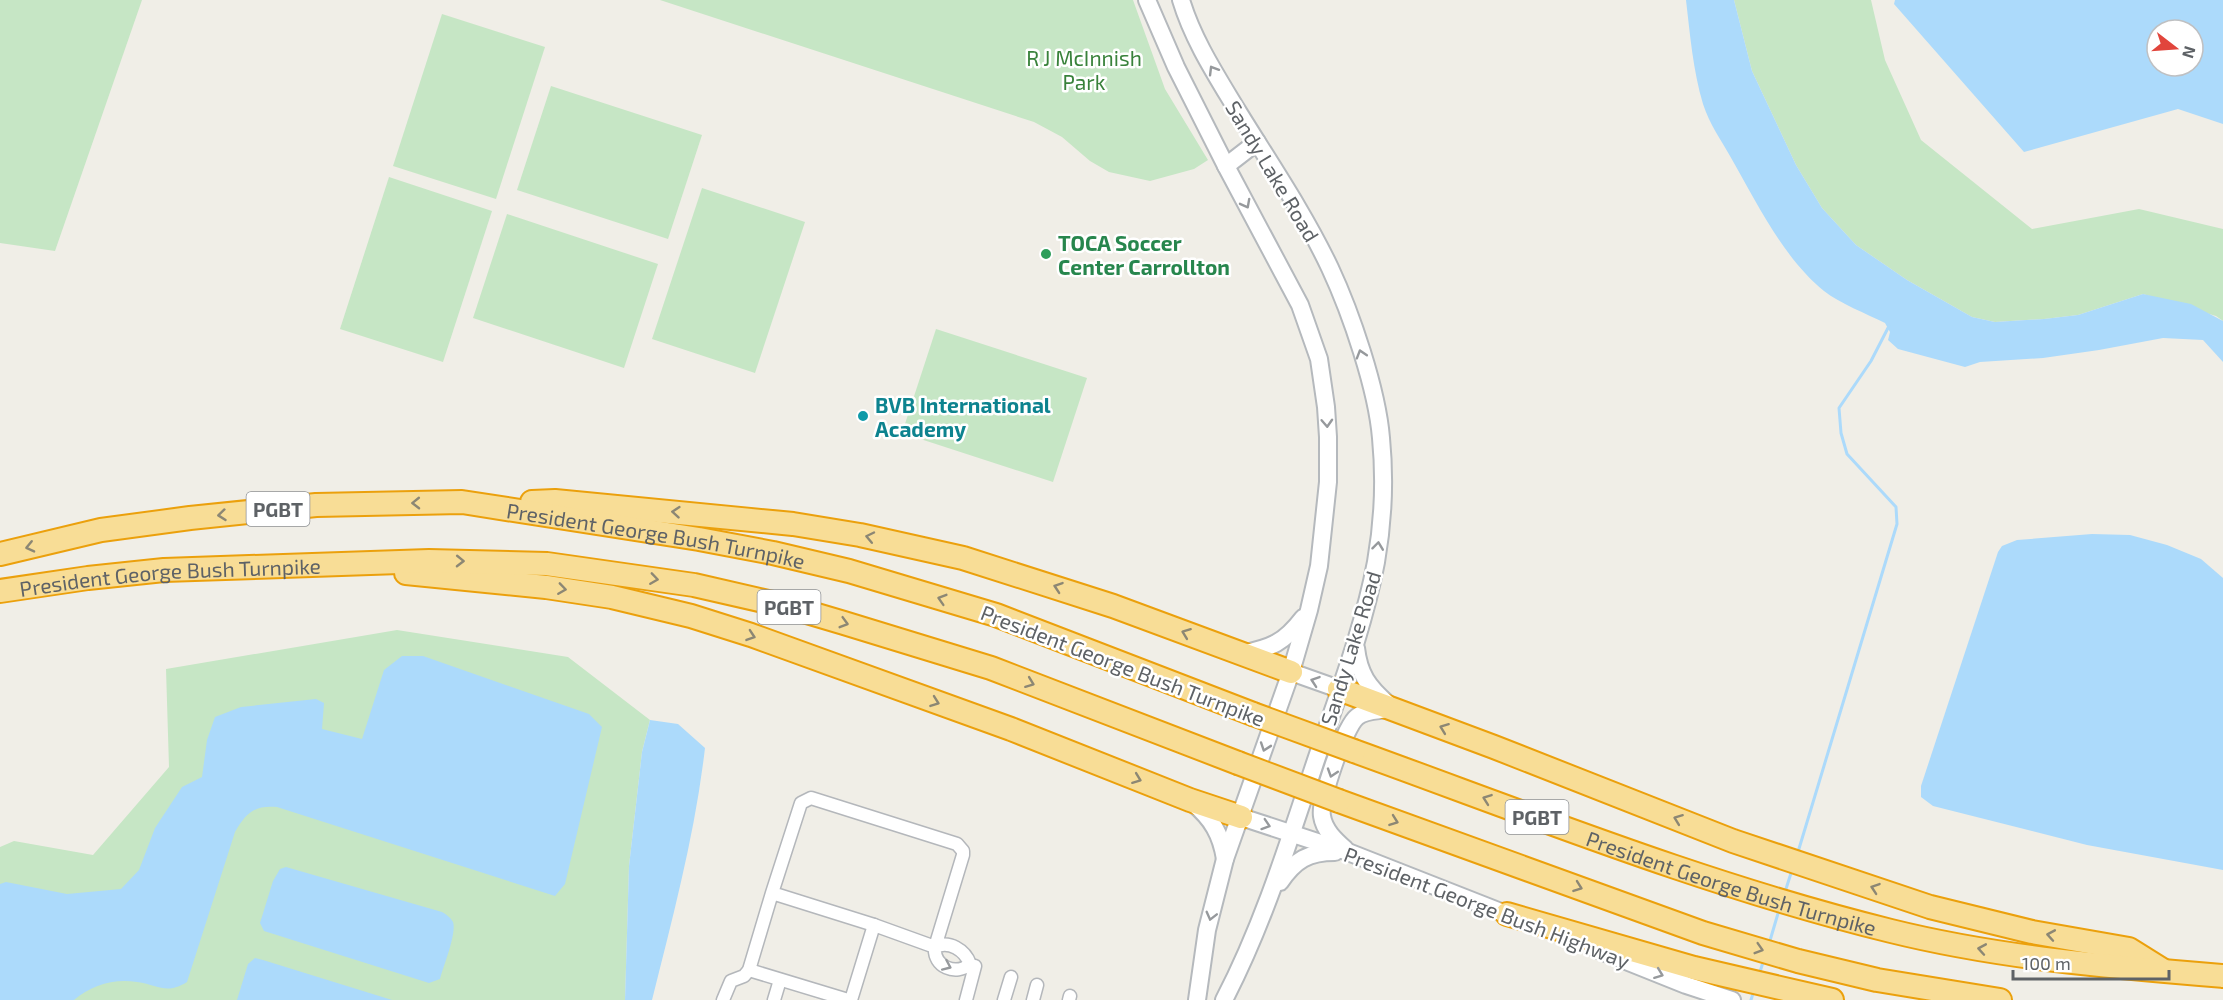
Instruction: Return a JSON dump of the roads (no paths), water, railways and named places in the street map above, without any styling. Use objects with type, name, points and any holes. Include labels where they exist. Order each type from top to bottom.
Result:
[{"type":"highway","points":[[462,502],[555,501],[794,524],[860,535],[963,558],[1041,581],[1291,672]]},
{"type":"highway","name":"President George Bush Turnpike","points":[[0,554],[101,530],[190,518],[316,506],[462,502],[773,552],[849,571],[996,615],[1354,751],[1719,883],[1806,909],[1893,932],[2009,954],[2223,976]]},
{"type":"highway","name":"President George Bush Turnpike","points":[[0,591],[164,570],[429,561],[547,564],[694,585],[790,607],[991,668],[1340,801],[1703,933],[1798,961],[1877,980],[2000,1000]]},
{"type":"highway","points":[[318,564],[546,587],[612,597],[662,608],[751,635],[1011,729],[1190,800],[1241,817]]},
{"type":"highway","points":[[1339,689],[1733,841],[1930,907],[2032,932],[2129,949],[2165,971]]},
{"type":"highway","points":[[1507,914],[1690,976],[1832,1000]]},
{"type":"main road","name":"Sandy Lake Road","points":[[1147,0],[1176,67],[1300,305],[1319,359],[1326,407],[1328,482],[1319,566],[1291,672],[1225,859],[1207,930],[1197,1000]]},
{"type":"main road","name":"Sandy Lake Road","points":[[1181,0],[1186,18],[1208,62],[1305,221],[1330,269],[1350,317],[1370,381],[1381,437],[1382,507],[1376,562],[1356,644],[1271,895],[1244,962],[1224,1000]]},
{"type":"main road","points":[[1226,166],[1257,142]]},
{"type":"main road","points":[[1241,654],[1278,644],[1292,633],[1309,610]]},
{"type":"main road","points":[[1356,644],[1358,664],[1363,677],[1370,688],[1393,709]]},
{"type":"main road","points":[[1291,672],[1339,689]]},
{"type":"main road","points":[[1348,852],[1333,839],[1323,823],[1322,804],[1345,731],[1353,720],[1365,712],[1393,709]]},
{"type":"main road","points":[[1190,800],[1207,815],[1217,828],[1225,859]]},
{"type":"main road","name":"President George Bush Highway","points":[[1241,817],[1348,852],[1507,914]]},
{"type":"main road","points":[[1271,895],[1289,868],[1303,858],[1320,852],[1348,852]]},
{"type":"main road","points":[[1690,976],[1732,1000]]},
{"type":"street","points":[[723,1000],[731,981],[744,976],[749,970],[772,893],[801,803],[811,798],[957,844],[963,851],[934,947],[874,925],[772,893]]},
{"type":"street","points":[[749,970],[815,995],[850,1000],[874,925]]},
{"type":"street","points":[[966,1000],[975,966]]},
{"type":"street","points":[[1004,1000],[1011,977]]},
{"type":"street","points":[[774,1000],[780,980]]},
{"type":"street","points":[[1034,1000],[1037,985]]},
{"type":"water","points":[[1686,0],[1734,0],[1752,71],[1796,165],[1822,208],[1856,245],[1907,280],[1972,317],[1995,322],[2078,315],[2143,294],[2191,304],[2223,321],[2223,362],[2203,340],[2163,338],[2043,358],[1980,362],[1965,367],[1898,349],[1888,340],[1890,332],[1885,323],[1845,304],[1809,278],[1771,228],[1706,112],[1694,66]]},
{"type":"water","points":[[1895,0],[2223,0],[2223,124],[2178,109],[2024,152],[1894,4]]},
{"type":"water","points":[[2092,534],[2130,535],[2167,545],[2201,559],[2223,578],[2223,870],[2087,845],[1933,806],[1921,797],[1921,786],[1998,552],[2002,546],[2017,540]]},
{"type":"water","points":[[402,656],[423,656],[589,714],[602,727],[565,884],[555,896],[277,807],[262,807],[247,815],[235,832],[187,982],[168,989],[137,982],[120,981],[88,990],[74,1000],[0,1000],[0,884],[6,882],[67,894],[121,889],[139,870],[155,828],[182,787],[202,777],[207,740],[215,717],[241,707],[316,699],[324,703],[322,729],[362,739],[384,670]]},
{"type":"water","points":[[650,720],[678,724],[705,748],[689,843],[652,1000],[625,1000],[629,866],[642,752]]},
{"type":"water","points":[[286,867],[442,912],[451,919],[454,927],[440,979],[429,983],[264,931],[260,923],[273,881],[280,869]]},
{"type":"water","points":[[255,958],[392,1000],[237,1000],[248,964]]},
{"type":"waterway","points":[[1798,852],[1897,524],[1896,507],[1847,454],[1841,433],[1839,408],[1871,361],[1889,326]]},
{"type":"waterway","points":[[1785,892],[1792,870]]},
{"type":"waterway","points":[[1769,944],[1779,910]]},
{"type":"waterway","points":[[1759,975],[1764,959]]},
{"type":"waterway","points":[[1751,1000],[1754,990]]},
{"type":"place","name":"TOCA Soccer Center Carrollton","points":[[1046,254]]},
{"type":"place","name":"BVB International Academy","points":[[863,416]]},
{"type":"park label","name":"R J McInnish Park","points":[[1084,69]]}]
